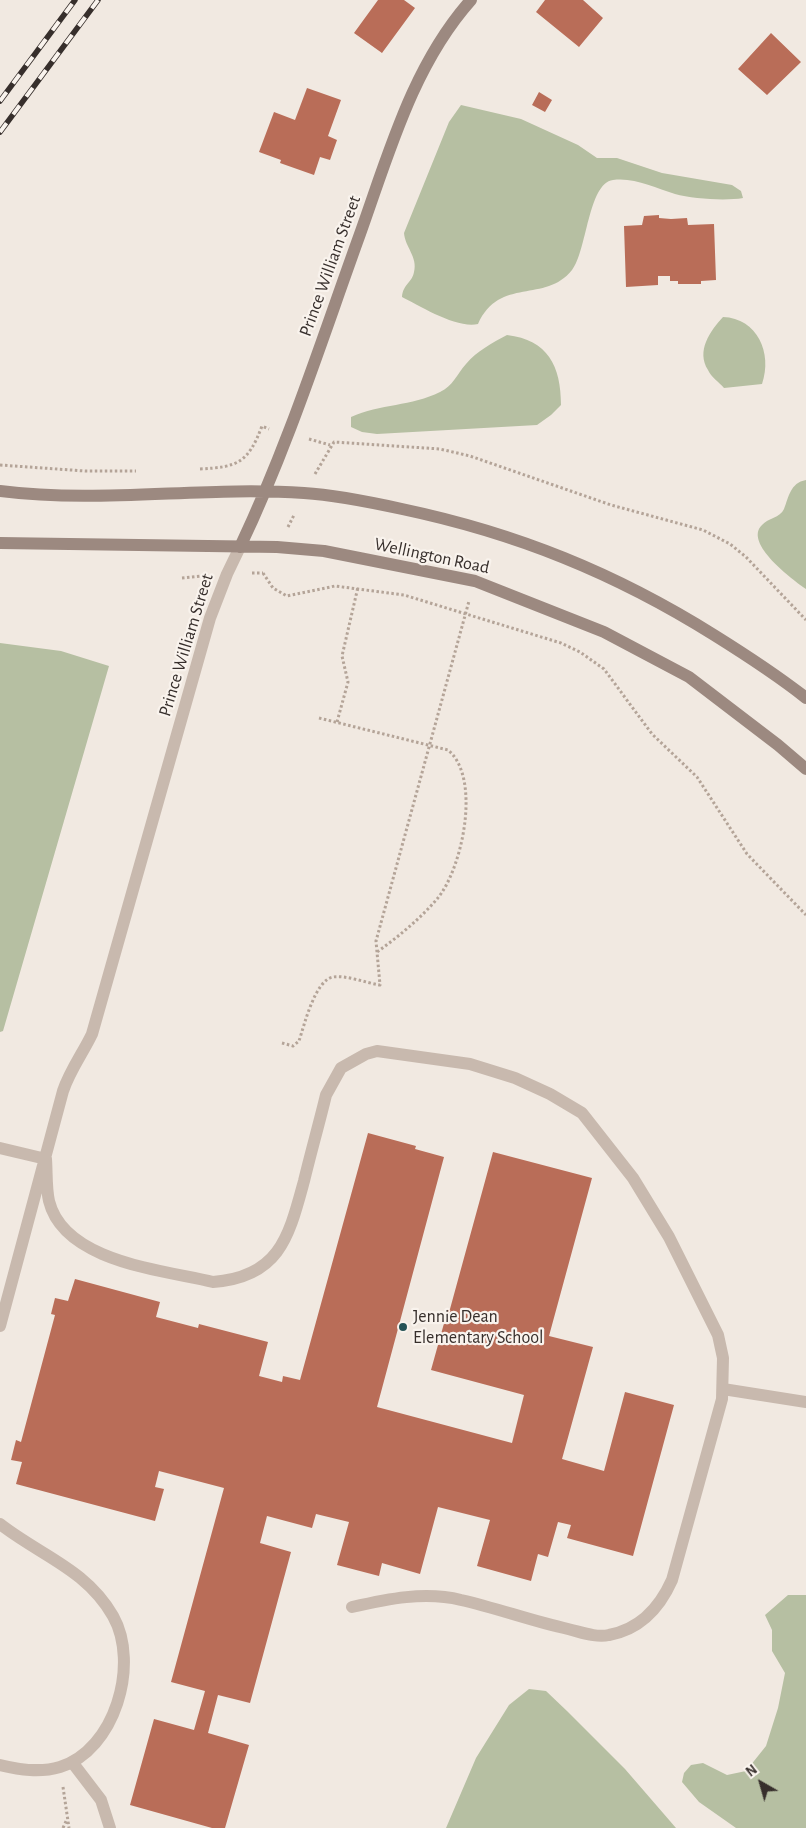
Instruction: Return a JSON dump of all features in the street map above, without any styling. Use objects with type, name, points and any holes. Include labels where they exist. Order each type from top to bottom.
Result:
[{"type":"main road","name":"Prince William Street","points":[[240,547],[266,491],[407,108],[435,48],[471,0]]},
{"type":"main road","name":"Wellington Road","points":[[0,492],[117,496],[266,491],[326,495],[447,519],[518,539],[572,560],[667,606],[785,681],[806,698]]},
{"type":"main road","name":"Wellington Road","points":[[0,544],[277,547],[324,551],[475,581],[604,632],[688,677],[778,745],[806,769]]},
{"type":"lane","name":"Prince William Street","points":[[0,1326],[66,1081],[92,1034],[210,618],[226,574],[240,547]]},
{"type":"lane","points":[[0,1148],[46,1158],[50,1201],[67,1231],[85,1247],[112,1258],[214,1282],[228,1281],[250,1274],[266,1264],[279,1250],[291,1229],[326,1096],[342,1068],[366,1054],[387,1051],[470,1064],[515,1078],[550,1094],[582,1113],[633,1178],[669,1237],[718,1335],[723,1358],[724,1389],[672,1580],[664,1597],[650,1615],[630,1628],[608,1636],[525,1620],[460,1599],[429,1596],[390,1598],[352,1608]]},
{"type":"lane","points":[[724,1389],[806,1402]]},
{"type":"lane","points":[[0,1524],[71,1569],[95,1590],[114,1618],[124,1642],[125,1668],[120,1697],[108,1723],[93,1745],[66,1764],[24,1771],[0,1765]]},
{"type":"lane","points":[[66,1764],[101,1800],[110,1828]]},
{"type":"path","points":[[194,469],[230,467],[242,461],[251,452],[262,426],[267,428]]},
{"type":"path","points":[[330,445],[334,442],[343,442],[440,449],[521,473],[611,505],[703,530],[730,544],[746,557],[806,620]]},
{"type":"path","points":[[0,465],[85,471],[137,471]]},
{"type":"path","points":[[263,572],[273,588],[287,596],[335,586],[358,587],[404,595],[466,612],[561,643],[580,652],[604,669],[652,734],[697,777],[747,854],[806,915]]},
{"type":"path","points":[[282,1043],[293,1046],[299,1042],[315,995],[325,980],[331,977],[340,977],[380,986],[376,941],[475,581]]},
{"type":"path","points":[[337,722],[348,682],[342,656],[358,587]]},
{"type":"path","points":[[319,718],[430,745],[452,753],[464,773],[466,811],[458,856],[448,884],[437,900],[376,952]]},
{"type":"path","points":[[66,1764],[69,1828]]},
{"type":"path","points":[[64,1828],[68,1818]]},
{"type":"green space","points":[[461,105],[521,119],[578,145],[597,158],[617,158],[662,173],[732,185],[741,191],[743,198],[691,197],[629,180],[613,180],[605,184],[598,193],[577,261],[572,270],[561,280],[549,286],[510,295],[498,300],[487,309],[478,324],[469,325],[449,320],[402,297],[404,289],[413,276],[415,267],[404,233],[449,122]]},
{"type":"green space","points":[[723,317],[735,319],[745,324],[753,330],[759,339],[765,361],[762,384],[724,388],[709,373],[703,356],[704,349],[709,335]]},
{"type":"green space","points":[[507,335],[521,338],[542,349],[555,367],[561,405],[537,425],[377,434],[362,432],[351,427],[351,417],[429,397],[440,392],[452,383],[475,355]]},
{"type":"green space","points":[[806,480],[806,589],[781,570],[764,551],[759,541],[758,533],[762,525],[782,512],[793,487]]},
{"type":"green space","points":[[0,643],[61,651],[109,666],[3,1031],[0,1032]]},
{"type":"green space","points":[[788,1595],[806,1595],[806,1828],[736,1828],[699,1802],[682,1782],[684,1773],[691,1765],[703,1763],[727,1775],[746,1771],[766,1746],[778,1708],[785,1673],[772,1651],[772,1630],[765,1615]]},
{"type":"green space","points":[[529,1689],[546,1691],[625,1769],[676,1828],[446,1828],[476,1758],[509,1705]]},
{"type":"building","points":[[378,0],[404,0],[415,8],[382,53],[354,33]]},
{"type":"building","points":[[545,0],[583,0],[603,18],[579,47],[536,12]]},
{"type":"building","points":[[771,33],[801,62],[767,95],[738,69]]},
{"type":"building","points":[[307,88],[341,100],[328,136],[337,140],[330,160],[320,157],[314,175],[280,163],[281,160],[259,152],[274,112],[295,120]]},
{"type":"building","points":[[539,92],[552,100],[545,112],[532,105]]},
{"type":"building","points":[[659,215],[659,218],[687,218],[688,225],[714,224],[716,280],[701,281],[701,284],[678,284],[678,281],[670,281],[670,276],[658,276],[658,285],[626,287],[624,226],[642,225],[644,216]]},
{"type":"building","points":[[368,1133],[416,1146],[415,1149],[444,1157],[377,1407],[512,1443],[524,1395],[431,1370],[448,1309],[450,1309],[493,1152],[592,1178],[549,1336],[593,1347],[562,1459],[604,1471],[625,1392],[674,1405],[633,1556],[567,1538],[571,1525],[558,1522],[548,1557],[538,1554],[531,1581],[477,1566],[490,1520],[438,1507],[420,1574],[382,1563],[379,1576],[337,1565],[349,1522],[316,1514],[312,1528],[267,1516],[260,1543],[291,1552],[250,1703],[218,1695],[208,1733],[249,1745],[225,1828],[212,1828],[130,1805],[154,1719],[194,1730],[205,1691],[171,1682],[224,1488],[159,1471],[155,1487],[164,1489],[155,1521],[16,1484],[22,1462],[11,1460],[16,1440],[21,1442],[55,1315],[51,1314],[55,1298],[68,1301],[75,1279],[160,1302],[156,1317],[198,1328],[199,1324],[268,1342],[259,1376],[282,1382],[283,1376],[300,1380]]},
{"type":"railway","points":[[0,101],[75,0]]},
{"type":"railway","points":[[0,132],[98,0]]},
{"type":"place","name":"Jennie Dean Elementary School","points":[[403,1327]]}]
